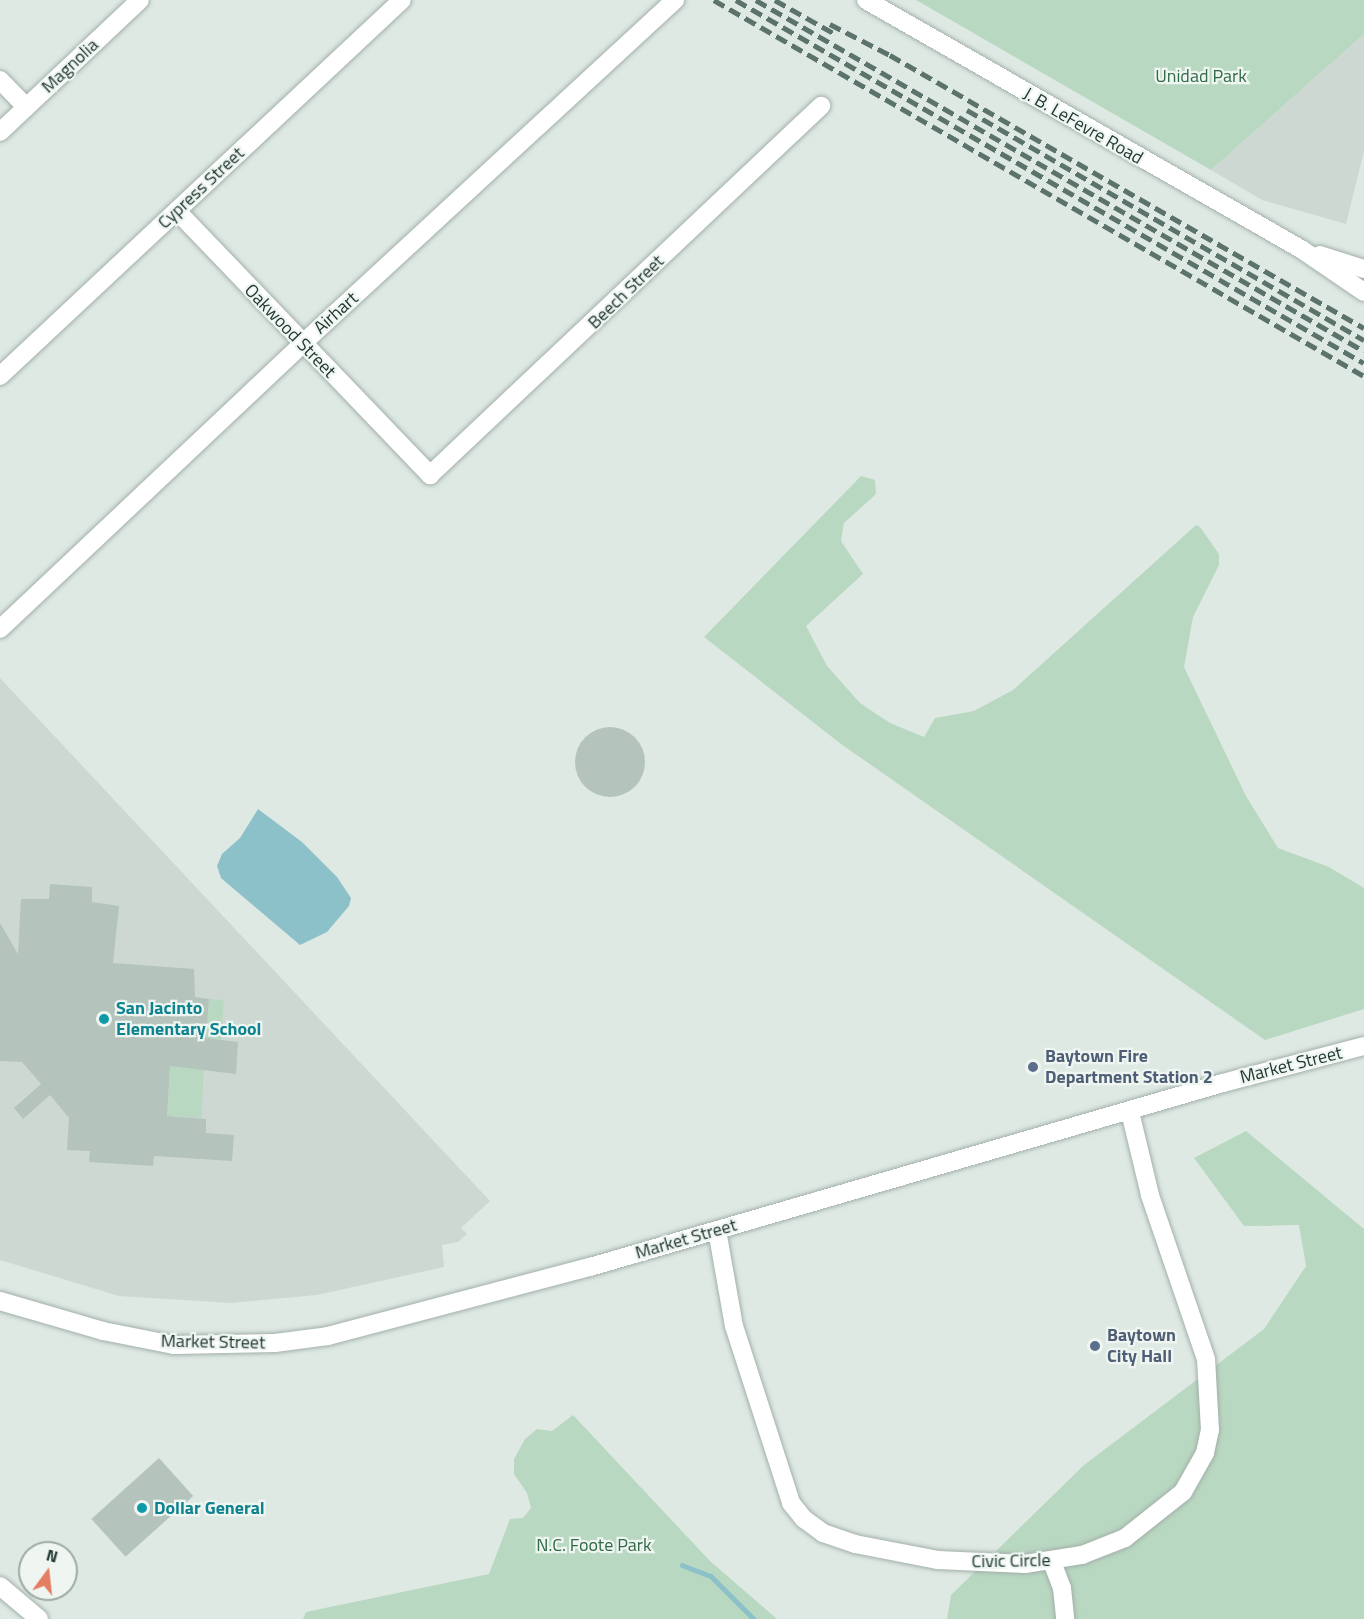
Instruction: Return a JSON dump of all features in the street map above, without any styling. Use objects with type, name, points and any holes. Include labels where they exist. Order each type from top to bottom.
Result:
[{"type":"street","name":"Magnolia","points":[[0,132],[140,0]]},
{"type":"street","name":"Cypress Street","points":[[0,376],[402,0]]},
{"type":"street","name":"Airhart","points":[[0,629],[301,345],[675,0]]},
{"type":"street","name":"J. B. LeFevre Road","points":[[866,0],[1301,249],[1364,292]]},
{"type":"street","points":[[0,80],[26,107]]},
{"type":"street","name":"Beech Street","points":[[430,475],[821,106]]},
{"type":"street","name":"Oakwood Street","points":[[177,211],[301,345],[430,475]]},
{"type":"street","name":"J. B. LeFevre Road","points":[[1301,249],[1364,269]]},
{"type":"street","name":"Market Street","points":[[0,1301],[103,1331],[174,1345],[276,1343],[328,1336],[717,1230],[1130,1112],[1223,1083],[1364,1046]]},
{"type":"street","name":"Civic Circle","points":[[717,1230],[734,1326],[791,1503],[804,1519],[823,1533],[896,1554],[987,1564],[1052,1562],[1103,1548],[1167,1508],[1196,1474],[1210,1430],[1206,1359],[1150,1195],[1130,1112]]},
{"type":"street","points":[[1052,1562],[1062,1588],[1065,1619]]},
{"type":"street","points":[[0,1586],[39,1619]]},
{"type":"shaded area","points":[[1364,34],[1364,151],[1346,224],[1262,200],[1211,170]]},
{"type":"shaded area","points":[[0,678],[490,1201],[461,1228],[467,1234],[458,1242],[442,1245],[444,1267],[317,1295],[231,1303],[119,1296],[0,1260]]},
{"type":"green space","name":"Unidad Park","points":[[916,0],[1364,0],[1364,34],[1211,170]]},
{"type":"green space","points":[[861,476],[875,480],[876,494],[844,523],[841,541],[863,574],[806,626],[827,666],[860,703],[890,723],[924,737],[935,718],[974,711],[1013,690],[1196,525],[1200,527],[1219,554],[1219,565],[1193,617],[1184,667],[1246,796],[1278,848],[1329,867],[1364,888],[1364,1009],[1265,1040],[841,744],[704,637]]},
{"type":"green space","points":[[209,999],[224,1000],[221,1040],[206,1039]]},
{"type":"green space","points":[[170,1066],[204,1068],[201,1118],[167,1116]]},
{"type":"green space","points":[[1246,1131],[1364,1229],[1364,1619],[947,1619],[951,1595],[1084,1465],[1264,1329],[1306,1266],[1299,1225],[1244,1226],[1194,1158]]},
{"type":"green space","name":"N.C. Foote Park","points":[[573,1415],[710,1561],[777,1619],[303,1619],[306,1612],[489,1574],[510,1519],[523,1518],[531,1508],[527,1493],[514,1474],[514,1459],[525,1439],[537,1429],[552,1431]]},
{"type":"water","points":[[258,809],[302,842],[337,877],[351,898],[349,906],[327,932],[300,945],[221,878],[217,866],[222,854],[240,838]]},
{"type":"building","points":[[610,727],[623,730],[635,737],[642,749],[645,762],[642,775],[635,787],[623,794],[610,797],[597,794],[585,787],[578,775],[575,762],[578,749],[585,737],[597,730]]},
{"type":"building","name":"San Jacinto Elementary School","points":[[50,884],[92,887],[92,902],[119,906],[113,963],[194,969],[195,997],[209,999],[206,1038],[238,1042],[236,1074],[170,1066],[167,1116],[206,1119],[206,1133],[234,1135],[232,1161],[154,1156],[153,1166],[89,1162],[90,1151],[67,1150],[69,1118],[50,1095],[23,1119],[14,1108],[41,1084],[22,1062],[0,1061],[0,923],[18,954],[21,899],[49,899]]},
{"type":"building","name":"Dollar General","points":[[159,1458],[193,1496],[125,1557],[91,1519]]},
{"type":"waterway","points":[[682,1565],[711,1576],[754,1619]]},
{"type":"railway","points":[[714,0],[1364,376]]},
{"type":"railway","points":[[736,0],[1364,363]]},
{"type":"railway","points":[[756,0],[1364,351]]},
{"type":"railway","points":[[775,0],[837,35]]},
{"type":"railway","points":[[830,24],[890,55],[1364,328]]},
{"type":"railway","points":[[967,110],[1364,340]]},
{"type":"place","name":"San Jacinto Elementary School","points":[[104,1019]]},
{"type":"place","name":"Baytown Fire Department Station 2","points":[[1033,1067]]},
{"type":"place","name":"Baytown City Hall","points":[[1095,1346]]},
{"type":"place","name":"Dollar General","points":[[142,1508]]}]
